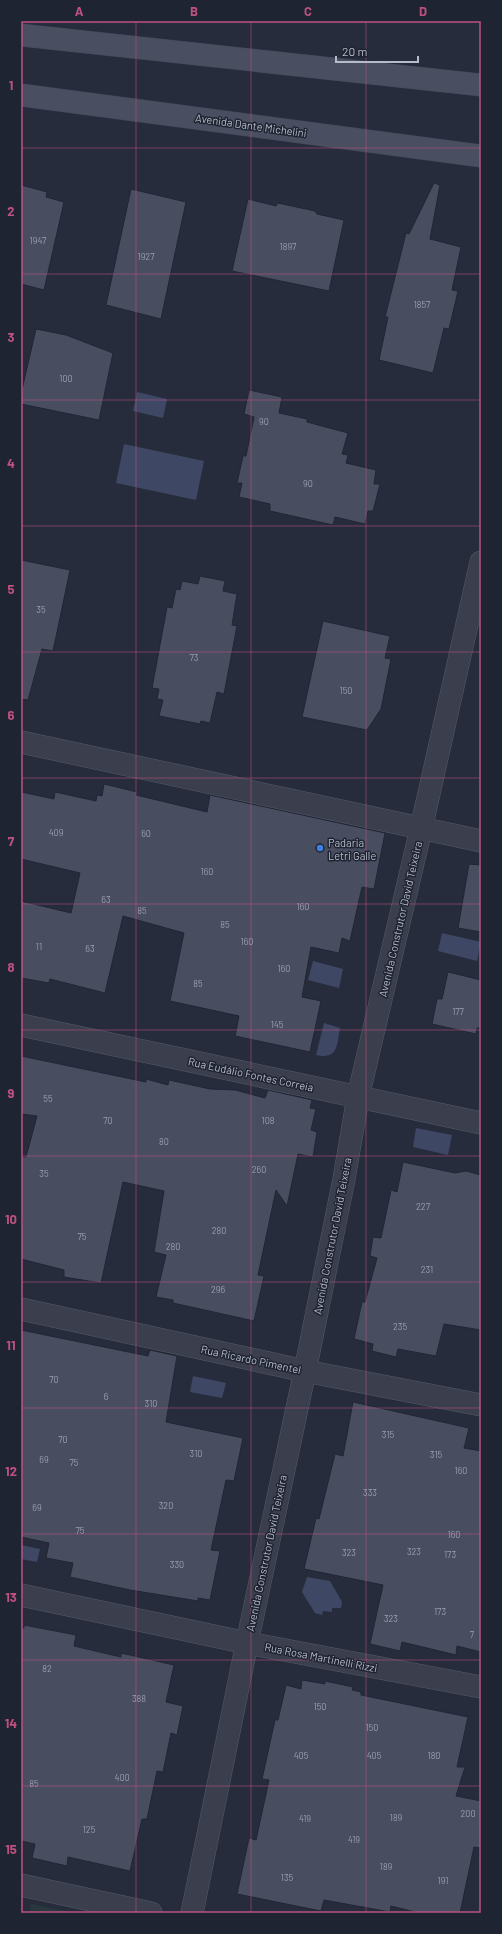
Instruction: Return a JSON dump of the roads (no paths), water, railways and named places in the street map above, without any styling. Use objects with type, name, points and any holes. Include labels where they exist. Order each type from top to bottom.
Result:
[{"type":"main road","points":[[21,35],[481,85]]},
{"type":"main road","name":"Avenida Dante Michelini","points":[[21,95],[481,156]]},
{"type":"street","name":"Avenida Construtor David Teixeira","points":[[192,1913],[247,1643],[306,1371],[344,1179],[358,1097],[421,829],[481,562]]},
{"type":"street","points":[[21,742],[481,841]]},
{"type":"street","name":"Rua Eudálio Fontes Correia","points":[[21,1025],[481,1123]]},
{"type":"street","name":"Rua Ricardo Pimentel","points":[[21,1309],[306,1371],[481,1405]]},
{"type":"street","name":"Rua Rosa Martinelli Rizzi","points":[[21,1595],[247,1643],[481,1687]]},
{"type":"street","points":[[21,1885],[151,1913]]},
{"type":"water","points":[[137,392],[167,399],[163,418],[133,411]]},
{"type":"water","points":[[124,444],[204,461],[196,500],[116,483]]},
{"type":"water","points":[[442,933],[481,942],[477,961],[438,951]]},
{"type":"water","points":[[313,961],[343,969],[339,988],[308,980]]},
{"type":"water","points":[[324,1023],[340,1028],[335,1050],[329,1055],[323,1056],[316,1055]]},
{"type":"water","points":[[416,1128],[452,1135],[448,1155],[413,1147]]},
{"type":"water","points":[[193,1376],[226,1383],[222,1398],[190,1392]]},
{"type":"water","points":[[21,1545],[40,1549],[37,1562],[21,1559]]},
{"type":"water","points":[[307,1577],[330,1581],[342,1602],[341,1608],[332,1608],[332,1612],[323,1611],[322,1615],[315,1613],[302,1592]]},
{"type":"place","name":"Padaria Letri Galle","points":[[320,848]]}]
